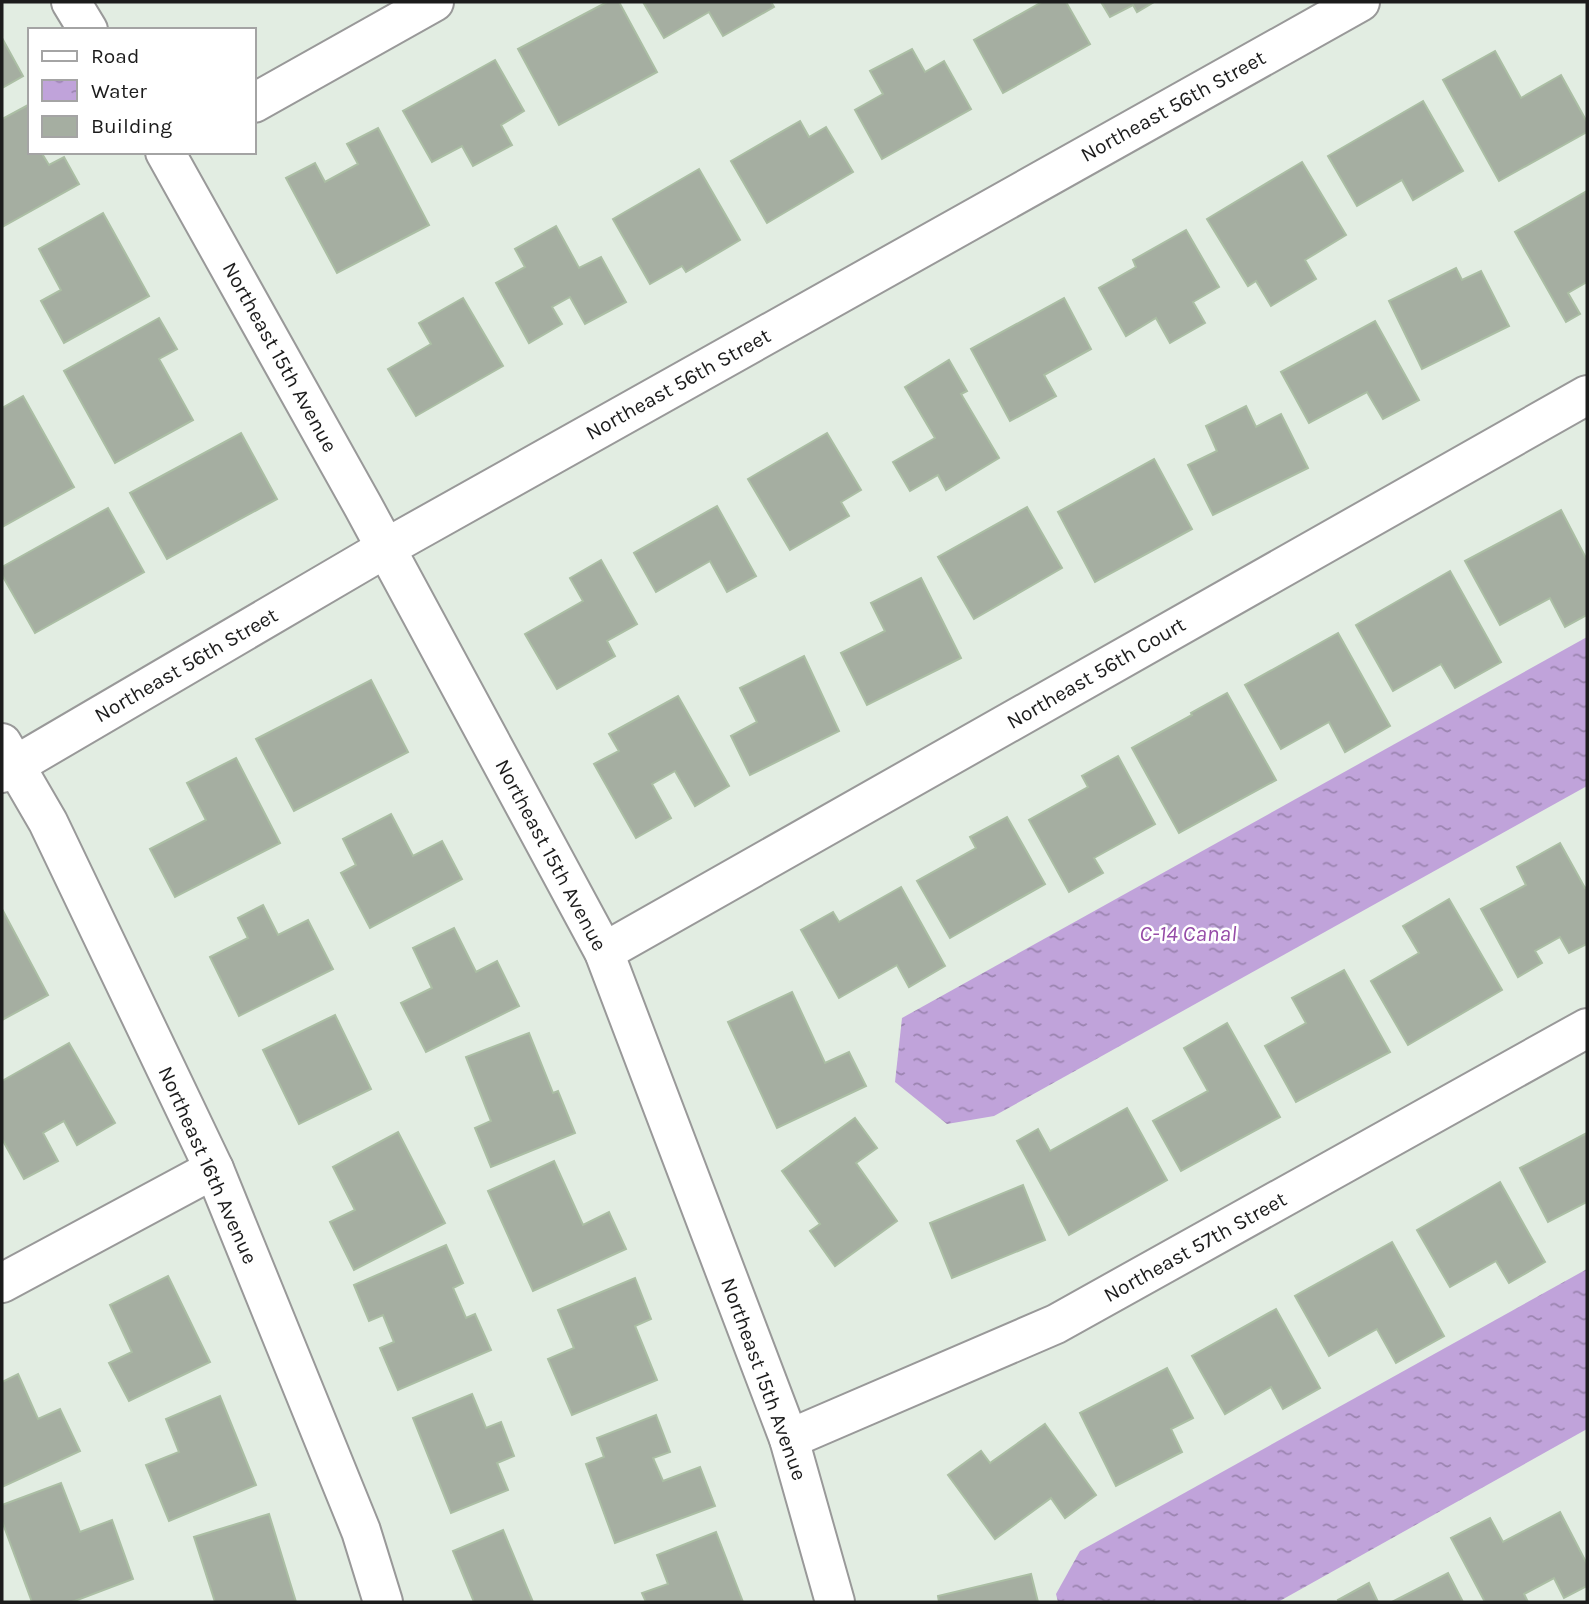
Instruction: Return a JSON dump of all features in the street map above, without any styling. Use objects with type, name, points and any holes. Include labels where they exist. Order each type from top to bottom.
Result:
[{"type":"street","points":[[71,2],[87,28]]},
{"type":"street","points":[[256,102],[434,2]]},
{"type":"street","name":"Northeast 56th Street","points":[[6,760],[1360,2]]},
{"type":"street","name":"Northeast 15th Avenue","points":[[166,154],[386,548],[604,952],[789,1439],[835,1602]]},
{"type":"street","name":"Northeast 56th Court","points":[[604,952],[1587,395]]},
{"type":"street","name":"Northeast 16th Avenue","points":[[6,760],[48,822],[214,1169],[360,1531],[383,1602]]},
{"type":"street","name":"Northeast 57th Street","points":[[789,1439],[1056,1324],[1587,1028]]},
{"type":"street","points":[[2,1283],[214,1169]]},
{"type":"water","name":"C-14 Canal","points":[[1587,637],[1587,786],[994,1116],[947,1124],[895,1082],[902,1018]]},
{"type":"water","points":[[1587,1269],[1587,1429],[1278,1602],[1058,1602],[1056,1594],[1080,1551]]},
{"type":"building","points":[[607,2],[619,2],[657,72],[559,125],[518,49]]},
{"type":"building","points":[[643,2],[771,2],[774,7],[723,36],[709,12],[664,38]]},
{"type":"building","points":[[1042,2],[1066,2],[1090,44],[1003,93],[974,40]]},
{"type":"building","points":[[1101,2],[1154,2],[1137,12],[1133,5],[1110,17]]},
{"type":"building","points":[[2,38],[23,76],[2,88]]},
{"type":"building","points":[[912,49],[925,72],[944,61],[971,109],[882,159],[855,110],[883,94],[870,71]]},
{"type":"building","points":[[1495,51],[1521,98],[1561,75],[1587,122],[1587,132],[1499,181],[1443,80]]},
{"type":"building","points":[[495,60],[524,111],[501,125],[512,145],[473,166],[462,146],[432,162],[403,111]]},
{"type":"building","points":[[1423,101],[1463,171],[1413,200],[1402,180],[1357,206],[1328,156]]},
{"type":"building","points":[[28,105],[28,154],[42,154],[49,165],[64,157],[79,184],[2,227],[2,119]]},
{"type":"building","points":[[800,121],[809,137],[826,127],[853,172],[767,223],[731,161]]},
{"type":"building","points":[[378,128],[429,225],[337,273],[286,178],[315,163],[325,182],[358,164],[347,144]]},
{"type":"building","points":[[1302,162],[1346,235],[1305,260],[1316,279],[1271,306],[1256,281],[1248,286],[1207,219]]},
{"type":"building","points":[[699,169],[740,240],[686,272],[682,266],[650,284],[613,219]]},
{"type":"building","points":[[1587,191],[1587,282],[1568,293],[1580,314],[1566,322],[1515,232]]},
{"type":"building","points":[[103,213],[149,296],[64,343],[41,301],[61,290],[39,249]]},
{"type":"building","points":[[556,226],[579,268],[601,257],[626,302],[585,324],[570,297],[552,307],[562,324],[529,343],[496,283],[525,267],[515,249]]},
{"type":"building","points":[[1186,230],[1219,287],[1193,302],[1205,323],[1170,343],[1156,318],[1126,336],[1099,288],[1136,267],[1133,260]]},
{"type":"building","points":[[1456,268],[1462,280],[1481,271],[1509,326],[1422,369],[1389,301]]},
{"type":"building","points":[[463,298],[503,366],[416,416],[388,369],[431,344],[419,323]]},
{"type":"building","points":[[1064,298],[1091,349],[1044,375],[1056,396],[1010,421],[971,349]]},
{"type":"building","points":[[159,318],[177,349],[159,359],[193,420],[115,463],[64,371]]},
{"type":"building","points":[[1375,321],[1419,400],[1383,419],[1367,392],[1309,423],[1281,372]]},
{"type":"building","points":[[949,360],[967,391],[961,394],[999,458],[946,490],[938,475],[910,491],[893,462],[935,438],[905,387]]},
{"type":"building","points":[[23,396],[74,487],[2,527],[2,408]]},
{"type":"building","points":[[1246,406],[1256,427],[1281,414],[1308,468],[1213,515],[1188,465],[1217,451],[1206,426]]},
{"type":"building","points":[[241,433],[277,499],[167,559],[130,493]]},
{"type":"building","points":[[827,433],[861,490],[841,502],[849,516],[790,550],[748,479]]},
{"type":"building","points":[[1154,459],[1192,529],[1095,582],[1058,512]]},
{"type":"building","points":[[717,506],[756,576],[727,592],[710,561],[656,592],[634,553]]},
{"type":"building","points":[[1027,507],[1062,568],[974,619],[938,557]]},
{"type":"building","points":[[108,508],[144,572],[35,633],[2,575],[2,567]]},
{"type":"building","points":[[1561,510],[1587,560],[1587,615],[1565,627],[1550,598],[1500,625],[1465,561]]},
{"type":"building","points":[[601,560],[637,624],[607,641],[615,656],[557,689],[525,634],[583,601],[570,578]]},
{"type":"building","points":[[1450,571],[1501,662],[1455,688],[1441,664],[1393,691],[1356,625]]},
{"type":"building","points":[[921,578],[961,658],[867,705],[841,653],[885,631],[871,603]]},
{"type":"building","points":[[1338,633],[1390,726],[1345,752],[1329,722],[1281,749],[1245,685]]},
{"type":"building","points":[[804,656],[839,731],[750,775],[731,736],[757,722],[740,688]]},
{"type":"building","points":[[371,680],[408,752],[294,811],[256,739]]},
{"type":"building","points":[[1227,693],[1276,780],[1179,833],[1132,748]]},
{"type":"building","points":[[678,696],[729,786],[695,806],[675,771],[652,784],[671,818],[636,838],[594,764],[619,751],[609,734]]},
{"type":"building","points":[[1118,756],[1155,824],[1094,858],[1103,873],[1069,892],[1029,820],[1088,787],[1082,776]]},
{"type":"building","points":[[236,758],[280,843],[175,897],[150,849],[206,820],[187,783]]},
{"type":"building","points":[[391,814],[413,856],[442,841],[462,879],[370,928],[341,873],[356,865],[343,839]]},
{"type":"building","points":[[1007,817],[1045,884],[950,938],[917,881],[976,848],[970,837]]},
{"type":"building","points":[[1560,843],[1585,888],[1587,887],[1587,944],[1569,953],[1560,937],[1535,951],[1542,963],[1518,977],[1481,909],[1526,885],[1517,867]]},
{"type":"building","points":[[901,887],[945,966],[909,987],[897,965],[839,998],[801,930],[833,912],[839,922]]},
{"type":"building","points":[[1449,899],[1502,990],[1408,1045],[1371,981],[1419,953],[1403,926]]},
{"type":"building","points":[[263,905],[278,935],[308,920],[333,969],[239,1016],[210,957],[248,938],[238,918]]},
{"type":"building","points":[[2,909],[48,995],[2,1020]]},
{"type":"building","points":[[454,928],[476,972],[497,961],[519,1006],[426,1052],[401,1003],[432,988],[413,948]]},
{"type":"building","points":[[1344,970],[1390,1052],[1296,1102],[1265,1046],[1306,1023],[1292,998]]},
{"type":"building","points":[[792,992],[825,1063],[849,1052],[866,1086],[777,1128],[728,1022]]},
{"type":"building","points":[[335,1015],[371,1089],[299,1124],[263,1050]]},
{"type":"building","points":[[1227,1023],[1280,1117],[1181,1171],[1153,1121],[1208,1091],[1184,1048]]},
{"type":"building","points":[[529,1033],[553,1093],[558,1091],[575,1133],[491,1167],[475,1128],[491,1121],[466,1057]]},
{"type":"building","points":[[69,1043],[115,1123],[77,1145],[64,1121],[43,1133],[58,1161],[24,1179],[2,1139],[2,1081]]},
{"type":"building","points":[[1127,1108],[1167,1180],[1069,1235],[1017,1141],[1038,1129],[1050,1151]]},
{"type":"building","points":[[855,1118],[877,1148],[856,1163],[897,1221],[835,1266],[810,1231],[820,1224],[782,1171]]},
{"type":"building","points":[[398,1132],[445,1223],[354,1270],[330,1222],[355,1210],[333,1167]]},
{"type":"building","points":[[1587,1133],[1587,1202],[1548,1222],[1520,1168]]},
{"type":"building","points":[[554,1161],[583,1225],[609,1212],[626,1249],[533,1291],[488,1191]]},
{"type":"building","points":[[1500,1182],[1545,1262],[1509,1283],[1496,1261],[1450,1287],[1417,1230]]},
{"type":"building","points":[[1023,1185],[1045,1240],[952,1278],[930,1223]]},
{"type":"building","points":[[1392,1242],[1444,1336],[1396,1363],[1377,1329],[1329,1356],[1295,1296]]},
{"type":"building","points":[[446,1245],[463,1283],[453,1288],[466,1318],[475,1314],[491,1350],[398,1390],[380,1348],[394,1342],[383,1315],[369,1321],[354,1285]]},
{"type":"building","points":[[168,1276],[210,1362],[129,1401],[109,1363],[132,1352],[110,1305]]},
{"type":"building","points":[[635,1278],[651,1319],[635,1326],[657,1380],[572,1415],[548,1359],[574,1348],[558,1310]]},
{"type":"building","points":[[1276,1309],[1320,1388],[1283,1409],[1271,1387],[1225,1414],[1192,1356]]},
{"type":"building","points":[[1167,1368],[1193,1418],[1171,1429],[1182,1452],[1116,1486],[1080,1413]]},
{"type":"building","points":[[18,1374],[38,1419],[60,1409],[80,1451],[2,1487],[2,1382]]},
{"type":"building","points":[[472,1394],[486,1428],[501,1422],[514,1456],[497,1463],[508,1490],[451,1513],[413,1418]]},
{"type":"building","points":[[220,1396],[256,1485],[169,1521],[146,1465],[179,1452],[166,1419]]},
{"type":"building","points":[[656,1415],[670,1452],[653,1458],[663,1481],[700,1467],[715,1506],[615,1543],[586,1464],[604,1457],[597,1438]]},
{"type":"building","points":[[1045,1424],[1096,1495],[1065,1518],[1051,1498],[995,1539],[948,1475],[981,1451],[990,1463]]},
{"type":"building","points":[[61,1483],[80,1532],[112,1520],[133,1579],[72,1602],[32,1602],[2,1521],[2,1505]]},
{"type":"building","points":[[1560,1512],[1587,1564],[1587,1586],[1564,1598],[1554,1578],[1524,1594],[1528,1602],[1485,1602],[1451,1538],[1490,1518],[1503,1542]]},
{"type":"building","points":[[269,1514],[296,1602],[215,1602],[194,1537]]},
{"type":"building","points":[[503,1530],[533,1602],[474,1602],[453,1551]]},
{"type":"building","points":[[716,1532],[743,1602],[646,1602],[642,1593],[668,1584],[657,1555]]},
{"type":"building","points":[[1448,1573],[1463,1602],[1392,1602]]},
{"type":"building","points":[[1031,1574],[1038,1602],[939,1602],[938,1596]]},
{"type":"building","points":[[1369,1583],[1378,1602],[1339,1602],[1338,1600]]}]
